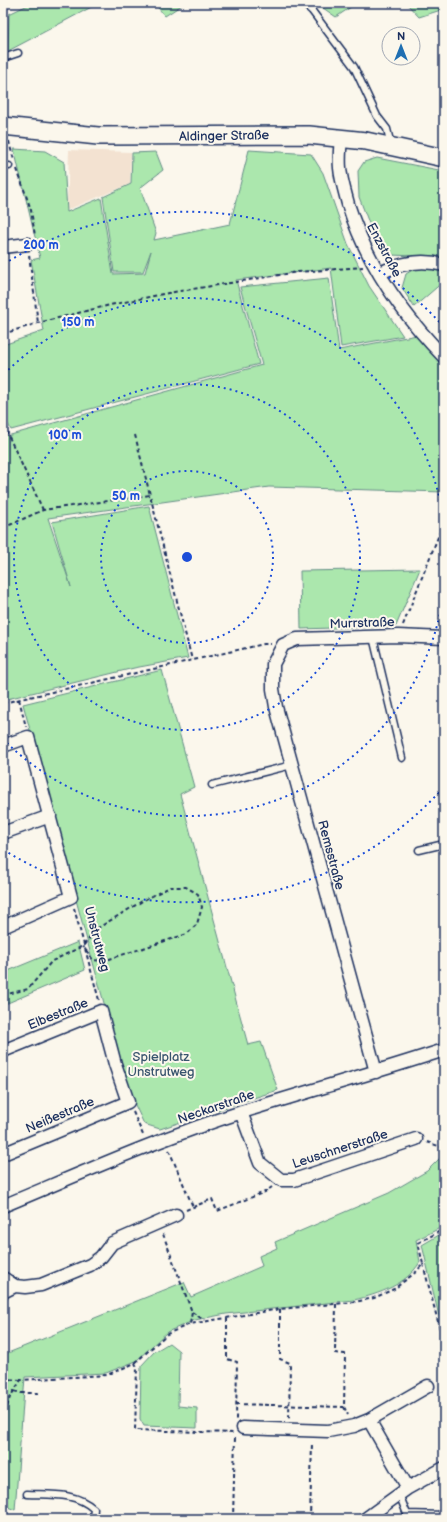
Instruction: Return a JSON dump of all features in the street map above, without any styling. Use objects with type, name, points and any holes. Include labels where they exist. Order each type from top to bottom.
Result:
[{"type":"main road","name":"Aldinger Straße","points":[[3,126],[98,136],[180,137],[295,135],[341,138],[392,146],[444,158]]},
{"type":"street","name":"Enzstraße","points":[[341,138],[340,169],[344,190],[354,221],[376,269],[401,308],[444,357]]},
{"type":"street","points":[[3,247],[28,244]]},
{"type":"street","points":[[376,269],[411,263],[434,262],[444,265]]},
{"type":"street","name":"Murrstraße","points":[[283,645],[297,639],[398,636],[444,638]]},
{"type":"street","name":"Remsstraße","points":[[283,645],[273,664],[273,689],[276,707],[376,1072]]},
{"type":"street","points":[[3,746],[28,737]]},
{"type":"street","name":"Unstrutweg","points":[[28,737],[71,897]]},
{"type":"street","points":[[3,832],[50,816]]},
{"type":"street","points":[[3,926],[71,897]]},
{"type":"street","points":[[101,1011],[115,1064],[128,1102]]},
{"type":"street","name":"Elbestraße","points":[[3,1051],[101,1011]]},
{"type":"street","name":"Neckarstraße","points":[[3,1206],[148,1146],[241,1112],[444,1050]]},
{"type":"street","name":"Neißestraße","points":[[3,1154],[128,1102]]},
{"type":"street","name":"Leuschnerstraße","points":[[241,1112],[260,1163],[281,1180],[294,1180],[416,1139]]},
{"type":"street","points":[[3,1278],[15,1286],[25,1287],[41,1285],[90,1265],[101,1257],[112,1243],[176,1215]]},
{"type":"street","points":[[3,1292],[15,1286]]},
{"type":"street","points":[[238,1429],[328,1431],[354,1426],[369,1420],[428,1386]]},
{"type":"street","points":[[369,1420],[403,1491]]},
{"type":"street","points":[[365,1519],[403,1491],[444,1468]]},
{"type":"lane","points":[[304,3],[312,11],[354,67],[378,116],[387,129],[392,146]]},
{"type":"lane","points":[[3,58],[18,53]]},
{"type":"lane","points":[[373,637],[402,758]]},
{"type":"lane","points":[[212,785],[292,765]]},
{"type":"lane","points":[[419,850],[444,844]]},
{"type":"lane","points":[[403,1491],[408,1516],[444,1515]]},
{"type":"lane","points":[[27,1494],[71,1496],[94,1509],[93,1519]]},
{"type":"path","points":[[30,210],[33,222]]},
{"type":"path","points":[[28,244],[38,323]]},
{"type":"path","points":[[3,334],[38,323],[110,305],[175,292],[298,272],[357,268],[376,269]]},
{"type":"path","points":[[3,424],[43,510]]},
{"type":"path","points":[[135,435],[192,660]]},
{"type":"path","points":[[3,528],[43,510],[150,495]]},
{"type":"path","points":[[398,636],[444,522]]},
{"type":"path","points":[[3,703],[19,698],[264,644],[283,645]]},
{"type":"path","points":[[19,698],[28,737]]},
{"type":"path","points":[[3,995],[28,989],[52,961],[84,946],[98,928],[144,900],[170,887],[186,887],[198,894],[202,907],[197,924],[187,934],[103,961],[93,960],[84,946]]},
{"type":"path","name":"Unstrutweg","points":[[71,897],[101,1011]]},
{"type":"path","points":[[128,1102],[148,1146]]},
{"type":"path","points":[[416,1139],[444,1148]]},
{"type":"path","points":[[164,1140],[193,1208]]},
{"type":"path","points":[[176,1215],[212,1199],[217,1211],[265,1192],[281,1180]]},
{"type":"path","points":[[158,1222],[192,1312],[190,1324]]},
{"type":"path","points":[[444,1229],[418,1243],[444,1345]]},
{"type":"path","points":[[3,1379],[21,1380],[107,1375],[135,1363],[167,1334],[190,1324],[280,1309],[354,1302],[374,1298],[394,1289],[416,1272],[423,1264]]},
{"type":"path","points":[[336,1304],[335,1353],[345,1354],[344,1407],[348,1416]]},
{"type":"path","points":[[280,1309],[280,1360],[290,1363],[289,1429]]},
{"type":"path","points":[[192,1312],[204,1321]]},
{"type":"path","points":[[227,1318],[227,1359],[237,1362],[236,1404],[238,1429],[233,1519]]},
{"type":"path","points":[[135,1363],[137,1367],[135,1430],[238,1429]]},
{"type":"path","points":[[3,1420],[10,1397],[21,1380]]},
{"type":"path","points":[[14,1391],[21,1393],[40,1393]]},
{"type":"path","points":[[236,1404],[344,1407]]},
{"type":"path","points":[[310,1519],[312,1430]]},
{"type":"shaded area","points":[[69,150],[131,152],[130,184],[67,210]]},
{"type":"green space","points":[[32,3],[99,3],[8,51],[9,14]]},
{"type":"green space","points":[[154,3],[185,3],[165,16]]},
{"type":"green space","points":[[316,3],[357,3],[336,17]]},
{"type":"green space","points":[[406,3],[444,3],[444,9],[419,17]]},
{"type":"green space","points":[[14,149],[45,151],[64,162],[67,212],[101,198],[113,274],[145,273],[151,251],[143,272],[114,272],[103,197],[131,184],[132,153],[156,152],[163,170],[140,188],[156,233],[154,240],[230,224],[249,150],[311,154],[323,173],[348,244],[369,286],[403,336],[341,347],[331,268],[236,280],[259,364],[11,430],[3,414],[3,345],[44,331],[31,260],[40,258]]},
{"type":"green space","points":[[377,158],[444,171],[444,258],[391,255],[370,226],[359,197],[358,171],[364,162]]},
{"type":"green space","points":[[430,267],[444,272],[444,281],[414,307],[402,288],[406,274],[414,269]]},
{"type":"green space","points":[[329,278],[339,350],[417,335],[444,363],[444,492],[269,487],[48,518],[71,587],[52,522],[149,506],[188,658],[134,668],[3,700],[3,429],[7,436],[262,365],[240,287]]},
{"type":"green space","points":[[420,569],[396,626],[301,629],[300,571]]},
{"type":"green space","name":"Spielplatz Unstrutweg","points":[[162,670],[194,787],[180,794],[248,1045],[261,1042],[278,1090],[160,1129],[144,1124],[127,1088],[23,704]]},
{"type":"green space","points":[[78,942],[85,970],[3,1005],[3,973]]},
{"type":"green space","points":[[444,1154],[444,1226],[416,1240],[420,1262],[400,1283],[373,1295],[354,1300],[226,1314],[195,1320],[167,1332],[136,1361],[106,1373],[25,1377],[15,1510],[3,1505],[3,1355],[184,1282],[191,1297],[262,1266],[259,1256],[277,1248],[275,1242],[389,1193],[427,1171]]},
{"type":"green space","points":[[444,1232],[444,1337],[422,1245]]},
{"type":"green space","points":[[169,1343],[179,1351],[178,1406],[197,1408],[197,1428],[144,1426],[140,1419],[141,1366],[154,1352]]}]
